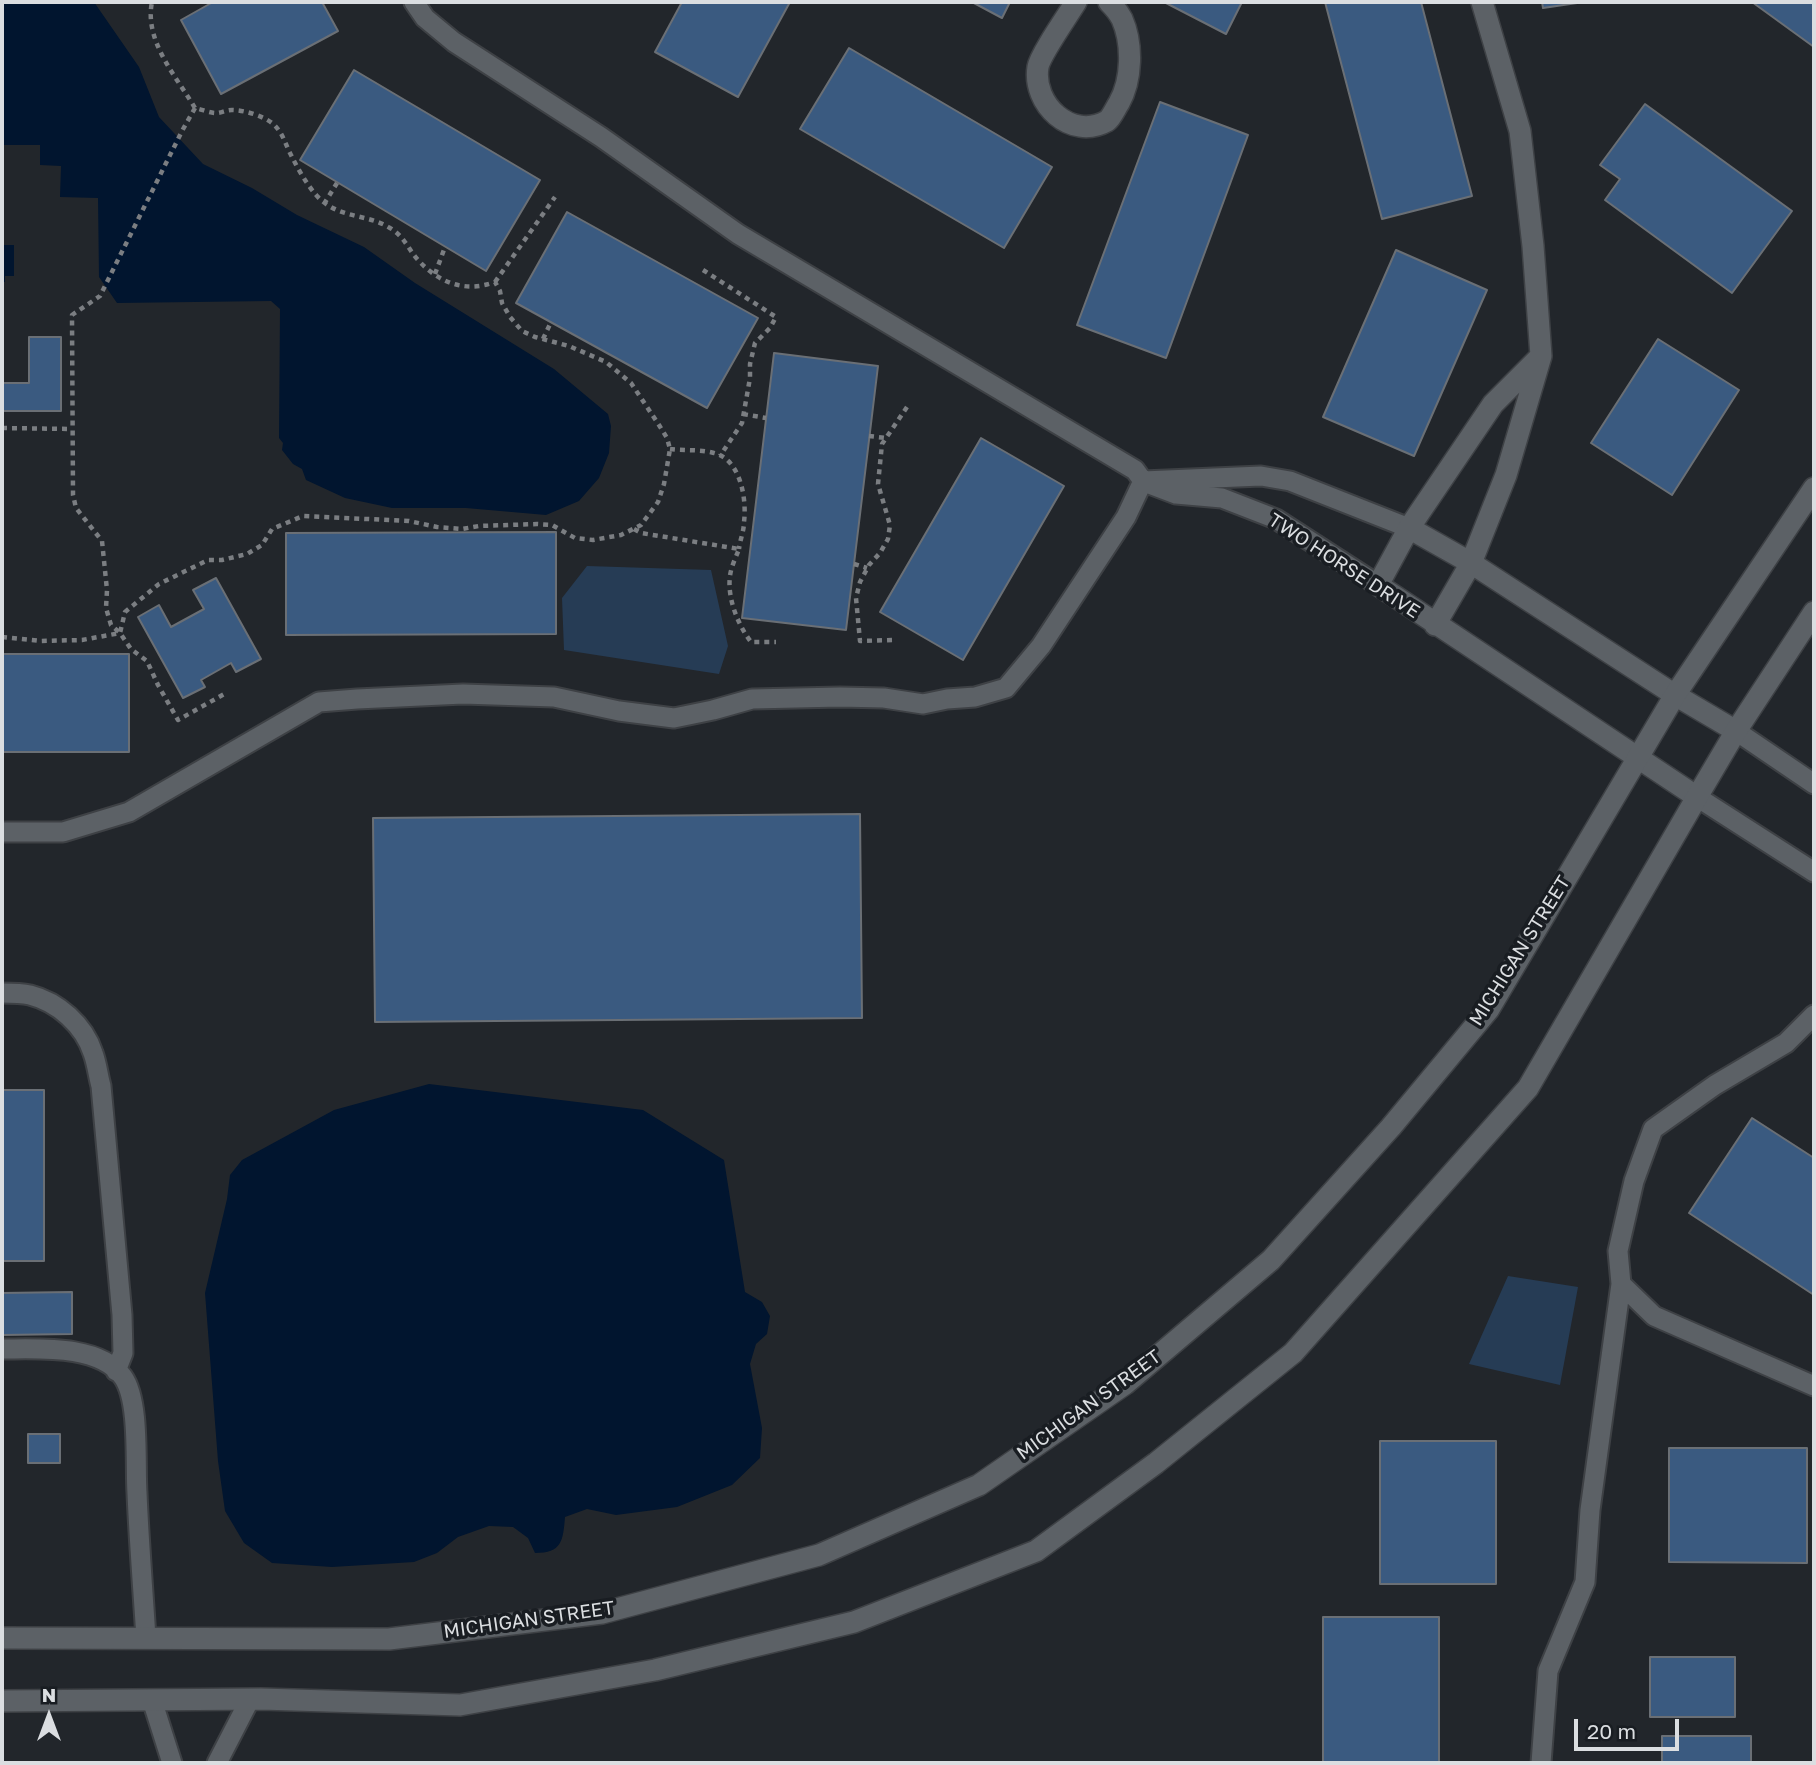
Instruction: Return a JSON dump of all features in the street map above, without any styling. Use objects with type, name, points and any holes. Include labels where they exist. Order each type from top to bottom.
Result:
[{"type":"street","points":[[1076,2],[1038,65],[1038,84],[1043,102],[1057,115],[1074,125],[1090,127],[1110,120],[1125,93],[1129,62],[1128,38],[1121,17],[1109,2]]},
{"type":"street","points":[[1435,625],[1471,563],[1506,475],[1541,356],[1533,246],[1520,131],[1482,2]]},
{"type":"street","points":[[1378,586],[1409,528],[1493,404],[1541,356]]},
{"type":"street","name":"MICHIGAN STREET","points":[[2,1638],[389,1639],[602,1613],[819,1555],[979,1485],[1125,1384],[1271,1260],[1391,1128],[1489,1009],[1636,757],[1814,488]]},
{"type":"street","points":[[1409,528],[1471,563],[1675,695],[1737,731]]},
{"type":"street","name":"TWO HORSE DRIVE","points":[[1378,586],[1697,797]]},
{"type":"street","points":[[2,1701],[250,1699],[460,1705],[643,1672],[854,1622],[1036,1551],[1156,1462],[1293,1353],[1528,1088],[1697,797],[1814,612]]},
{"type":"lane","name":"TWO HORSE DRIVE","points":[[414,2],[425,18],[454,42],[601,137],[738,234],[1135,470],[1143,481],[1176,494],[1222,498],[1276,519],[1378,586]]},
{"type":"lane","points":[[2,832],[63,832],[129,812],[319,702],[463,694],[554,696],[619,711],[674,718],[752,699],[840,696],[884,698],[923,704],[1006,688],[1041,646],[1126,516],[1143,481],[1261,476],[1290,481],[1409,528]]},
{"type":"lane","points":[[1737,731],[1814,784]]},
{"type":"lane","points":[[1697,797],[1814,872]]},
{"type":"lane","points":[[2,993],[27,994],[50,1002],[83,1033],[93,1052],[101,1086],[122,1315],[123,1353],[116,1371]]},
{"type":"lane","points":[[1541,1763],[1548,1671],[1585,1582],[1590,1510],[1621,1284],[1618,1251],[1634,1181],[1653,1129],[1715,1085],[1786,1043],[1814,1015]]},
{"type":"lane","points":[[1621,1284],[1654,1316],[1814,1386]]},
{"type":"lane","points":[[2,1349],[52,1349],[81,1353],[106,1363],[123,1377],[131,1396],[135,1427],[136,1493],[146,1638]]},
{"type":"lane","points":[[217,1763],[250,1699]]},
{"type":"lane","points":[[152,1700],[172,1763]]},
{"type":"path","points":[[152,2],[151,23],[156,43],[195,108],[216,113],[230,110],[247,113],[271,122],[284,136],[290,155],[324,204],[341,213],[388,226],[409,245],[418,259],[441,279],[463,287],[482,287],[495,282],[555,197]]},
{"type":"path","points":[[195,108],[181,131],[100,296],[72,315],[72,495],[76,508],[102,541],[106,608],[111,625],[131,649],[147,661],[178,720],[226,693]]},
{"type":"path","points":[[324,204],[337,183]]},
{"type":"path","points":[[435,274],[445,247]]},
{"type":"path","points":[[703,270],[776,317],[755,344],[742,423],[720,456]]},
{"type":"path","points":[[120,633],[125,612],[159,584],[208,560],[222,560],[247,554],[262,545],[272,529],[303,516],[409,521],[462,529],[479,526],[552,525],[575,538],[593,540],[621,535],[641,525],[658,502],[664,484],[670,449],[667,438],[631,383],[606,362],[569,346],[522,331],[502,303],[495,282]]},
{"type":"path","points":[[543,339],[551,322]]},
{"type":"path","points":[[892,640],[860,641],[856,598],[867,568],[888,539],[890,525],[878,484],[882,444],[907,407]]},
{"type":"path","points":[[743,414],[766,418]]},
{"type":"path","points":[[2,428],[72,429]]},
{"type":"path","points":[[869,436],[886,438]]},
{"type":"path","points":[[670,449],[714,453],[726,458],[734,467],[744,503],[744,524],[739,549],[729,577],[734,609],[744,633],[751,642],[776,642]]},
{"type":"path","points":[[633,529],[641,533],[739,549]]},
{"type":"path","points":[[854,564],[867,568]]},
{"type":"path","points":[[2,636],[41,641],[94,639],[120,633]]},
{"type":"shaded area","points":[[2,2],[94,2],[139,67],[159,117],[203,164],[252,188],[297,215],[364,247],[415,283],[554,369],[608,414],[611,426],[609,453],[599,478],[579,501],[546,515],[466,508],[392,508],[345,498],[306,480],[302,469],[293,464],[282,450],[283,443],[279,438],[280,309],[271,301],[117,303],[99,277],[98,198],[60,197],[61,166],[40,165],[40,145],[2,145]]},
{"type":"shaded area","points":[[2,245],[14,245],[14,276],[5,276],[5,282],[2,282]]},
{"type":"shaded area","points":[[587,566],[711,570],[728,646],[719,674],[564,650],[562,598]]},
{"type":"shaded area","points":[[429,1084],[643,1110],[724,1160],[745,1292],[762,1302],[770,1316],[767,1334],[756,1344],[750,1364],[762,1428],[760,1458],[732,1485],[677,1507],[616,1515],[587,1509],[565,1517],[562,1539],[551,1551],[535,1553],[528,1538],[513,1527],[489,1526],[458,1537],[437,1553],[414,1562],[332,1567],[272,1563],[244,1543],[225,1511],[218,1461],[205,1293],[230,1175],[242,1160],[334,1110]]},
{"type":"shaded area","points":[[1508,1276],[1578,1287],[1560,1385],[1469,1364]]},
{"type":"building","points":[[213,2],[322,2],[338,31],[221,94],[181,20]]},
{"type":"building","points":[[682,2],[790,2],[738,97],[655,52]]},
{"type":"building","points":[[972,2],[1010,2],[1002,18]]},
{"type":"building","points":[[1164,2],[1242,2],[1226,34]]},
{"type":"building","points":[[1325,2],[1421,2],[1472,196],[1382,219]]},
{"type":"building","points":[[1542,2],[1584,2],[1543,8]]},
{"type":"building","points":[[1752,2],[1814,2],[1814,47]]},
{"type":"building","points":[[849,48],[1052,167],[1004,248],[800,129]]},
{"type":"building","points":[[354,70],[540,180],[486,271],[300,160]]},
{"type":"building","points":[[1160,102],[1248,135],[1166,358],[1077,325]]},
{"type":"building","points":[[1645,104],[1792,211],[1732,293],[1605,200],[1620,179],[1600,165]]},
{"type":"building","points":[[567,212],[758,318],[707,408],[516,303]]},
{"type":"building","points":[[1396,250],[1487,290],[1414,456],[1323,417]]},
{"type":"building","points":[[29,337],[61,337],[61,411],[2,411],[2,383],[29,383]]},
{"type":"building","points":[[1658,339],[1739,390],[1672,495],[1591,443]]},
{"type":"building","points":[[774,353],[878,366],[846,630],[742,618]]},
{"type":"building","points":[[981,438],[1064,486],[963,660],[880,612]]},
{"type":"building","points":[[556,532],[556,634],[286,635],[286,533]]},
{"type":"building","points":[[216,578],[261,659],[236,672],[231,663],[201,680],[205,687],[183,698],[138,617],[159,605],[171,627],[204,609],[193,590]]},
{"type":"building","points":[[2,654],[129,654],[129,752],[2,752]]},
{"type":"building","points":[[860,814],[862,1018],[375,1022],[373,818]]},
{"type":"building","points":[[2,1090],[44,1090],[44,1261],[2,1261]]},
{"type":"building","points":[[1752,1118],[1814,1158],[1814,1295],[1689,1213]]},
{"type":"building","points":[[72,1292],[72,1334],[2,1335],[2,1293]]},
{"type":"building","points":[[28,1434],[60,1434],[60,1463],[28,1463]]},
{"type":"building","points":[[1380,1441],[1496,1441],[1496,1584],[1380,1584]]},
{"type":"building","points":[[1669,1448],[1807,1448],[1807,1563],[1669,1562]]},
{"type":"building","points":[[1323,1617],[1439,1617],[1439,1762],[1323,1762]]},
{"type":"building","points":[[1650,1657],[1735,1657],[1735,1717],[1650,1717]]},
{"type":"building","points":[[1662,1736],[1751,1736],[1751,1763],[1662,1763]]}]
